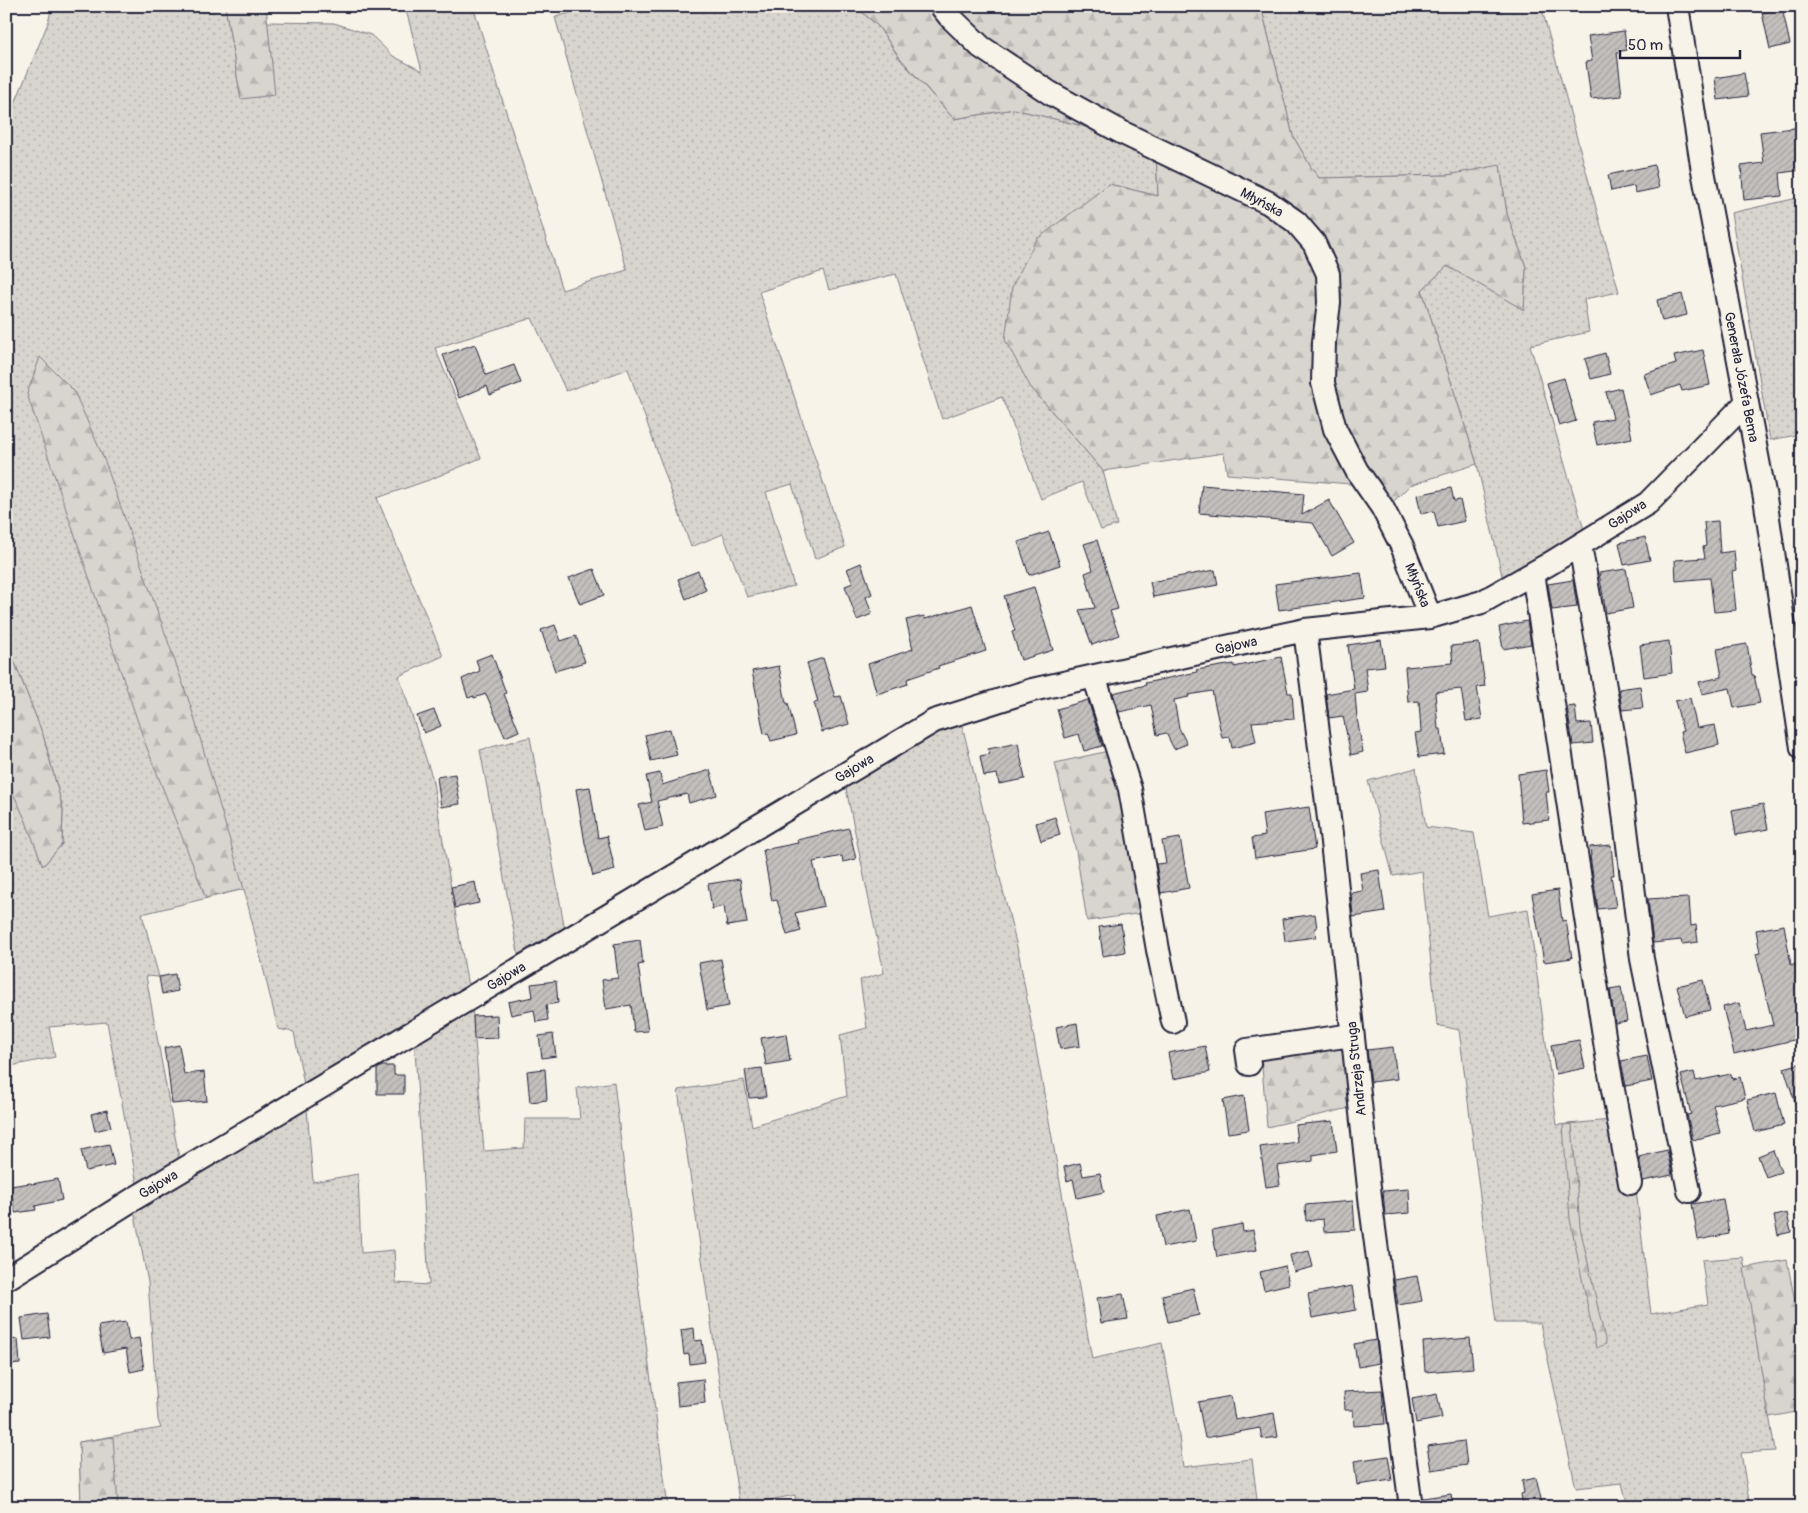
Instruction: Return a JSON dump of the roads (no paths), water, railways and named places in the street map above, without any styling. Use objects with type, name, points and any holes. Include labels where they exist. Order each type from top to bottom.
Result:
[{"type":"street","name":"Młyńska","points":[[941,6],[948,16],[981,47],[1050,93],[1123,133],[1269,203],[1296,222],[1314,243],[1328,274],[1329,303],[1324,342],[1323,383],[1335,429],[1357,471],[1382,507],[1402,546],[1430,617]]},
{"type":"street","name":"Generała Józefa Bema","points":[[1677,6],[1702,165],[1765,498],[1797,689],[1802,748]]},
{"type":"street","name":"Gajowa","points":[[6,1279],[132,1200],[934,721],[1032,690],[1305,630],[1430,617],[1482,602],[1580,545],[1648,502],[1747,402]]},
{"type":"street","points":[[1580,545],[1617,756],[1642,959],[1690,1191]]},
{"type":"street","points":[[1533,573],[1609,1068],[1630,1183]]},
{"type":"street","name":"Andrzeja Struga","points":[[1305,630],[1333,852],[1371,1206],[1411,1507]]},
{"type":"street","points":[[1094,676],[1130,789],[1158,950],[1173,1022]]},
{"type":"street","points":[[1249,1064],[1247,1050],[1352,1035]]}]
